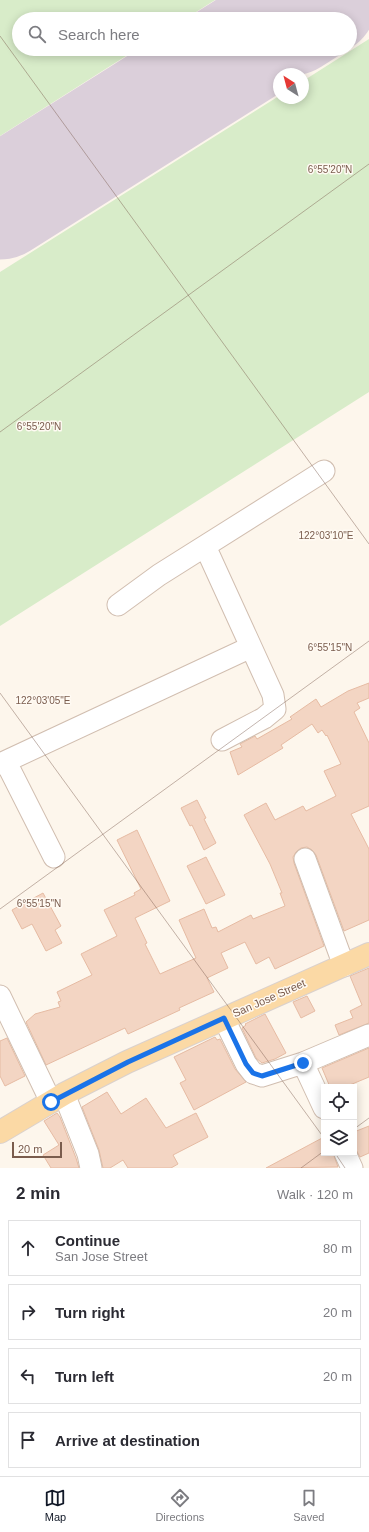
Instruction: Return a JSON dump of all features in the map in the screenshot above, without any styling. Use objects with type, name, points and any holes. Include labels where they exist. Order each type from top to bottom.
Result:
[{"type":"main road","name":"San Jose Street","points":[[0,1132],[58,1098],[128,1062],[369,954]]},
{"type":"street","points":[[118,605],[159,575],[324,471]]},
{"type":"street","points":[[205,546],[273,695],[275,709],[264,718],[222,740]]},
{"type":"street","points":[[54,858],[3,763],[250,647]]},
{"type":"street","points":[[305,859],[344,966]]},
{"type":"street","points":[[0,996],[88,1154],[91,1168]]},
{"type":"street","points":[[224,1018],[246,1064],[253,1073],[262,1076],[303,1063],[369,1035]]},
{"type":"street","points":[[303,1063],[321,1102]]},
{"type":"street","points":[[346,1156],[352,1168]]},
{"type":"green space","points":[[0,0],[215,0],[196,12],[12,12],[12,56],[126,56],[0,136]]},
{"type":"green space","points":[[369,39],[369,392],[0,626],[0,272],[273,100],[273,104],[309,104],[309,77],[342,56],[357,56],[357,47]]},
{"type":"building","points":[[369,683],[369,698],[357,703],[360,708],[354,712],[369,743],[369,806],[351,814],[369,849],[369,920],[344,931],[316,855],[307,847],[301,848],[293,857],[294,863],[324,946],[275,969],[269,957],[256,964],[245,942],[221,953],[228,968],[207,978],[214,992],[179,1008],[180,1010],[128,1034],[125,1028],[46,1065],[26,1022],[35,1014],[60,1007],[58,1002],[61,1001],[57,992],[92,975],[81,954],[117,936],[104,910],[135,895],[134,893],[141,889],[117,840],[137,830],[170,901],[135,918],[147,943],[145,944],[160,974],[196,958],[179,920],[204,909],[212,928],[216,927],[218,932],[251,915],[253,919],[285,906],[280,893],[282,893],[270,864],[244,815],[266,803],[275,820],[303,806],[306,811],[336,796],[324,771],[341,764],[327,735],[326,736],[322,730],[318,733],[312,724],[281,745],[283,748],[238,775],[230,752],[242,747],[240,744],[255,736],[257,739],[292,719],[290,717],[316,699],[321,707],[348,691]]},
{"type":"building","points":[[197,800],[206,818],[204,819],[216,843],[204,850],[192,825],[190,826],[181,808]]},
{"type":"building","points":[[206,857],[225,895],[206,904],[187,866]]},
{"type":"building","points":[[43,893],[61,926],[55,930],[62,943],[46,951],[32,924],[22,929],[12,910]]},
{"type":"building","points":[[369,968],[369,1023],[339,1035],[335,1025],[353,1018],[350,1011],[362,1005],[350,976]]},
{"type":"building","points":[[307,996],[315,1011],[301,1018],[293,1002]]},
{"type":"building","points":[[265,1014],[286,1053],[275,1059],[262,1063],[256,1058],[242,1028],[246,1025],[245,1024]]},
{"type":"building","points":[[215,1037],[217,1040],[220,1039],[235,1069],[246,1082],[194,1110],[180,1083],[186,1080],[174,1057]]},
{"type":"building","points":[[7,1038],[25,1076],[5,1086],[0,1076],[0,1041]]},
{"type":"building","points":[[369,1048],[369,1077],[352,1084],[329,1084],[322,1068]]},
{"type":"building","points":[[107,1092],[121,1114],[146,1098],[166,1128],[196,1113],[208,1137],[173,1155],[178,1164],[171,1168],[128,1168],[123,1160],[110,1168],[103,1168],[99,1150],[82,1107]]},
{"type":"building","points":[[57,1113],[60,1117],[79,1168],[51,1168],[43,1155],[59,1145],[44,1121]]},
{"type":"building","points":[[369,1126],[369,1153],[360,1157],[357,1152],[357,1131]]},
{"type":"building","points":[[321,1139],[321,1156],[334,1156],[338,1167],[266,1168]]},
{"type":"runway","points":[[302,12],[321,0]]},
{"type":"runway","points":[[0,203],[233,56]]},
{"type":"route","points":[[51,1102],[128,1062],[224,1018],[246,1064],[253,1073],[262,1076],[303,1063]]}]
